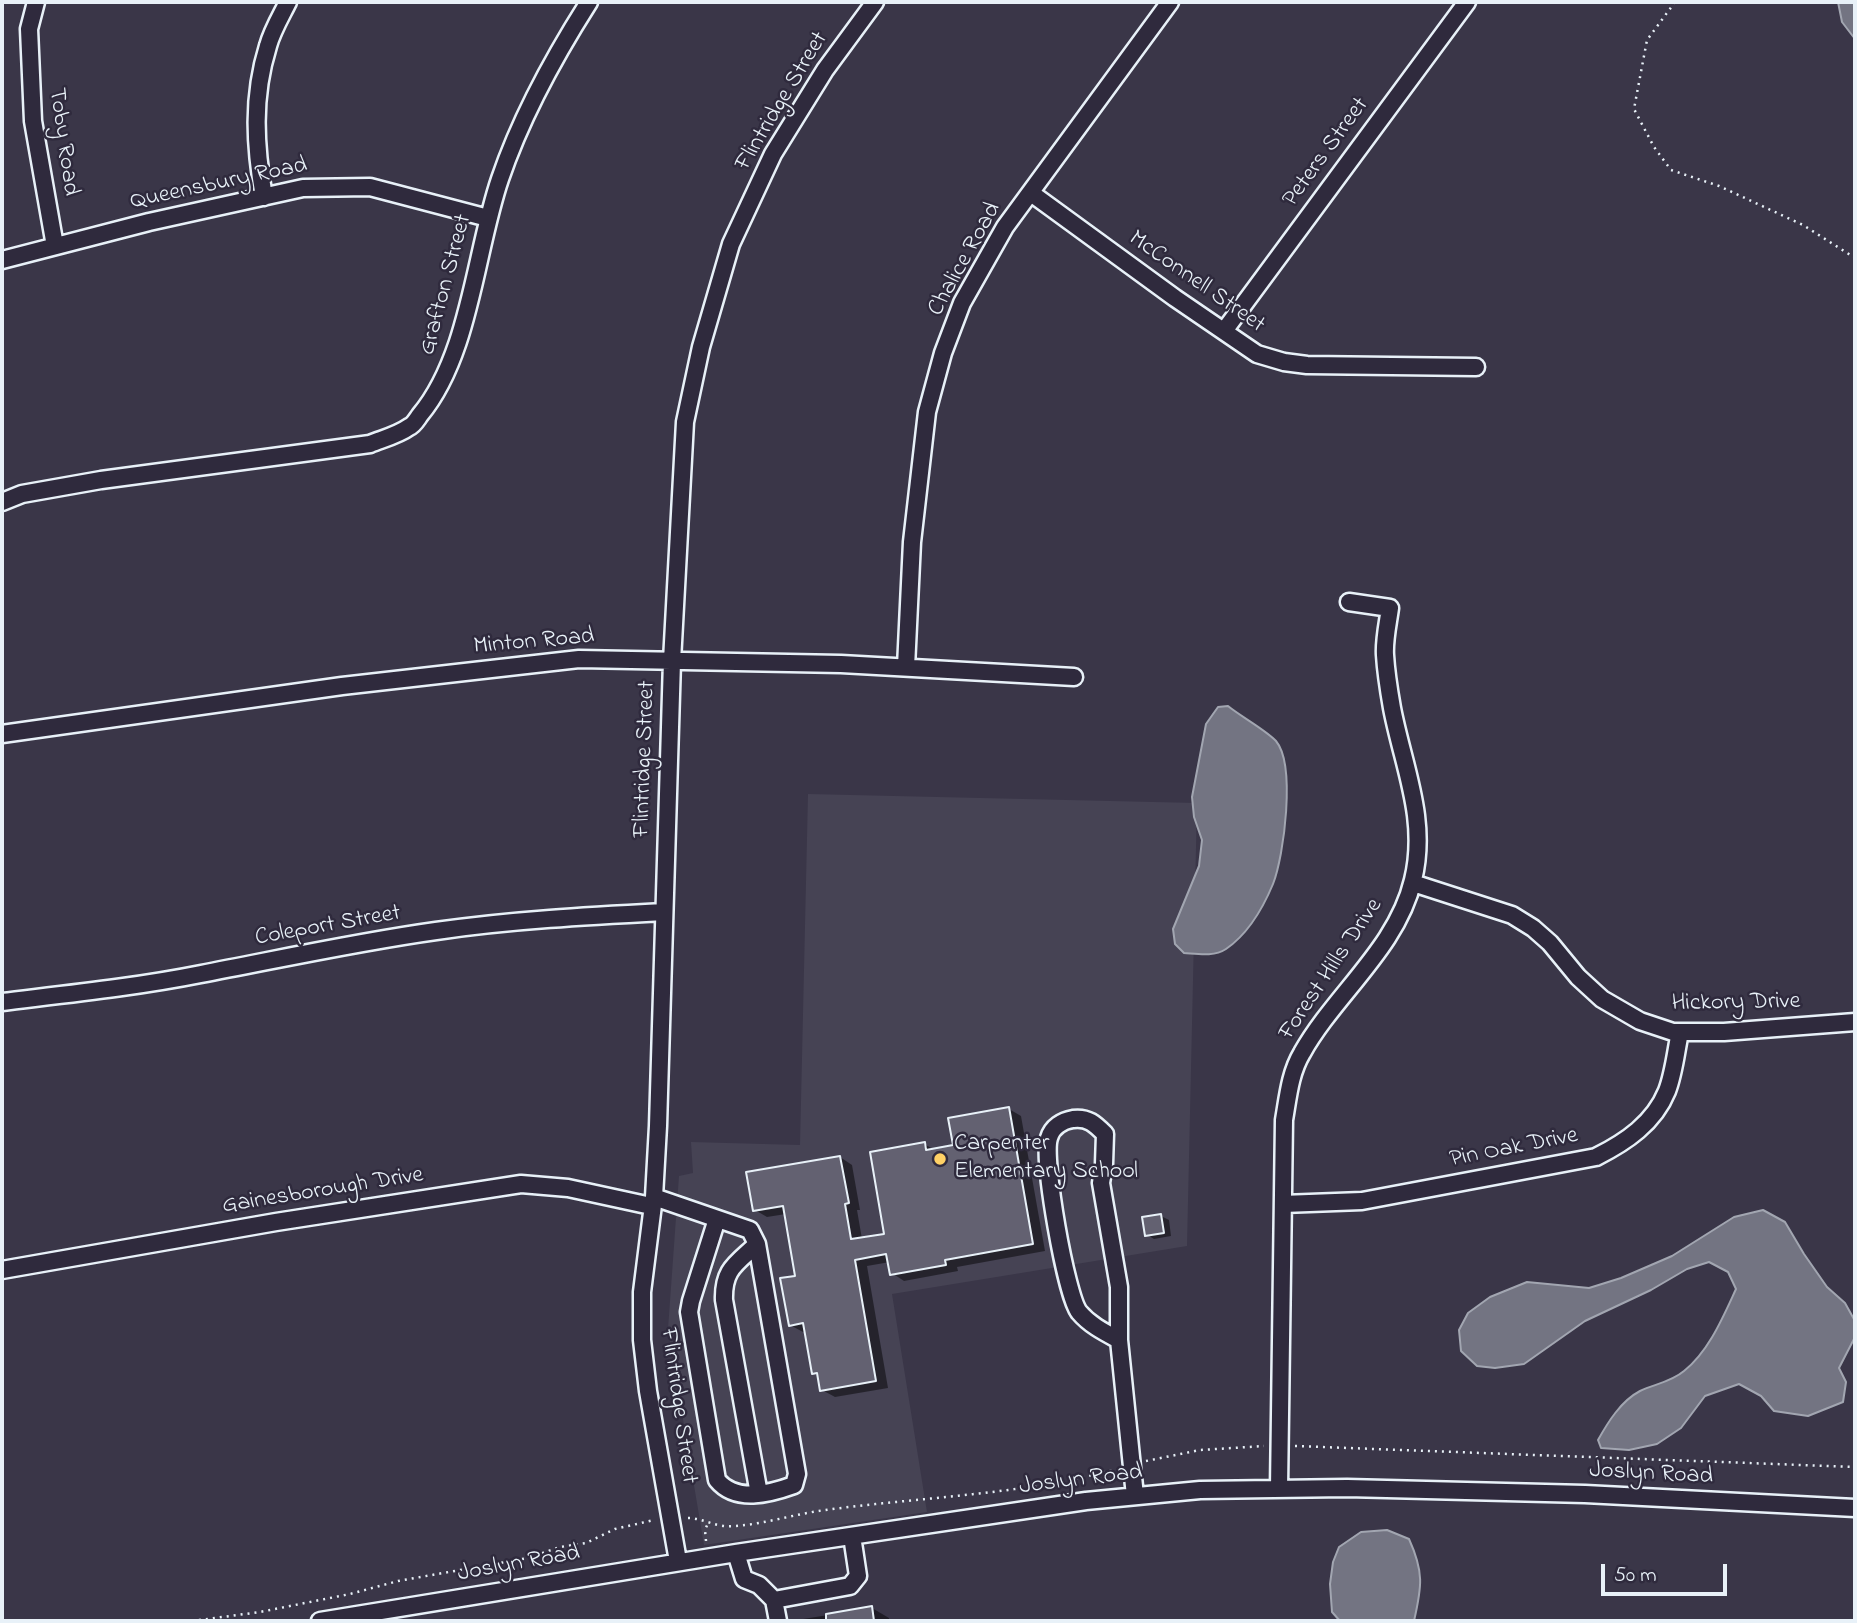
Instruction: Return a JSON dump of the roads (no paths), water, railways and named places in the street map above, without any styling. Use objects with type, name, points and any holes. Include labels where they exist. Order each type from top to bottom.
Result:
[{"type":"street","name":"Toby Road","points":[[36,2],[29,29],[33,121],[55,246]]},
{"type":"street","points":[[264,197],[257,152],[257,93],[268,44],[288,2]]},
{"type":"street","name":"Grafton Street","points":[[2,502],[22,494],[101,480],[370,444],[411,427],[429,405],[449,369],[488,218],[516,138],[570,32],[589,2]]},
{"type":"street","name":"Flintridge Street","points":[[678,1561],[648,1391],[642,1340],[642,1292],[658,1126],[672,661],[685,422],[701,347],[731,244],[773,154],[825,71],[875,2]]},
{"type":"street","name":"Chalice Road","points":[[906,667],[919,462],[927,412],[943,353],[962,303],[1005,227],[1170,2]]},
{"type":"street","name":"Peters Street","points":[[1224,331],[1466,2]]},
{"type":"street","name":"Queensbury Road","points":[[2,260],[149,222],[303,188],[370,187],[488,218]]},
{"type":"street","name":"McConnell Street","points":[[1031,193],[1257,354],[1307,365],[1476,367]]},
{"type":"street","name":"Forest Hills Drive","points":[[1279,1488],[1284,1119],[1290,1086],[1300,1055],[1397,920],[1413,883],[1418,857],[1419,827],[1414,796],[1392,708],[1385,654],[1390,608],[1349,602]]},
{"type":"street","name":"Minton Road","points":[[2,734],[342,686],[579,659],[906,667],[1073,677]]},
{"type":"street","name":"Hickory Drive","points":[[1413,883],[1512,915],[1550,943],[1578,977],[1602,999],[1640,1021],[1680,1032],[1724,1032],[1855,1022]]},
{"type":"street","name":"Coleport Street","points":[[2,1002],[200,974],[308,952],[438,931],[571,916],[664,912]]},
{"type":"street","name":"Pin Oak Drive","points":[[1283,1204],[1362,1201],[1596,1157],[1624,1142],[1652,1117],[1668,1090],[1680,1032]]},
{"type":"street","points":[[1118,1340],[1092,1325],[1078,1310],[1069,1287],[1047,1163],[1048,1139],[1053,1128],[1066,1120],[1078,1118],[1093,1122],[1105,1134],[1101,1183],[1119,1287],[1118,1340],[1135,1496]]},
{"type":"street","name":"Gainesborough Drive","points":[[2,1270],[521,1184],[652,1201],[750,1230],[757,1244]]},
{"type":"street","points":[[717,1220],[691,1301],[691,1333],[717,1480],[734,1493],[759,1494],[794,1485],[797,1474],[757,1244]]},
{"type":"street","points":[[757,1244],[731,1269],[723,1287],[759,1494]]},
{"type":"street","name":"Joslyn Road","points":[[320,1621],[678,1561],[1086,1501],[1200,1490],[1279,1488],[1585,1494],[1855,1508]]},
{"type":"street","points":[[774,1600],[850,1586],[858,1576],[852,1536]]},
{"type":"street","points":[[736,1553],[744,1579],[759,1585],[774,1600],[778,1621]]},
{"type":"water","points":[[1838,2],[1855,2],[1855,39],[1842,22]]},
{"type":"water","points":[[1228,706],[1272,737],[1282,753],[1287,789],[1281,853],[1269,893],[1260,911],[1241,936],[1226,949],[1216,953],[1184,953],[1175,944],[1173,929],[1199,866],[1202,840],[1194,817],[1192,797],[1206,724],[1218,707]]},
{"type":"water","points":[[1763,1210],[1785,1222],[1827,1287],[1845,1303],[1855,1321],[1855,1337],[1839,1368],[1846,1382],[1843,1402],[1808,1416],[1774,1411],[1761,1396],[1739,1384],[1705,1396],[1681,1428],[1657,1444],[1629,1450],[1601,1448],[1598,1440],[1621,1406],[1640,1391],[1679,1375],[1701,1354],[1714,1333],[1736,1289],[1728,1272],[1709,1262],[1687,1269],[1651,1290],[1585,1321],[1524,1364],[1495,1368],[1477,1366],[1461,1351],[1459,1330],[1468,1313],[1490,1297],[1527,1282],[1589,1288],[1621,1278],[1672,1256],[1734,1217]]},
{"type":"water","points":[[1387,1530],[1409,1539],[1417,1561],[1420,1588],[1414,1621],[1340,1621],[1332,1612],[1330,1584],[1333,1562],[1339,1547],[1361,1532]]},
{"type":"place","name":"Carpenter Elementary School","points":[[940,1159]]}]
